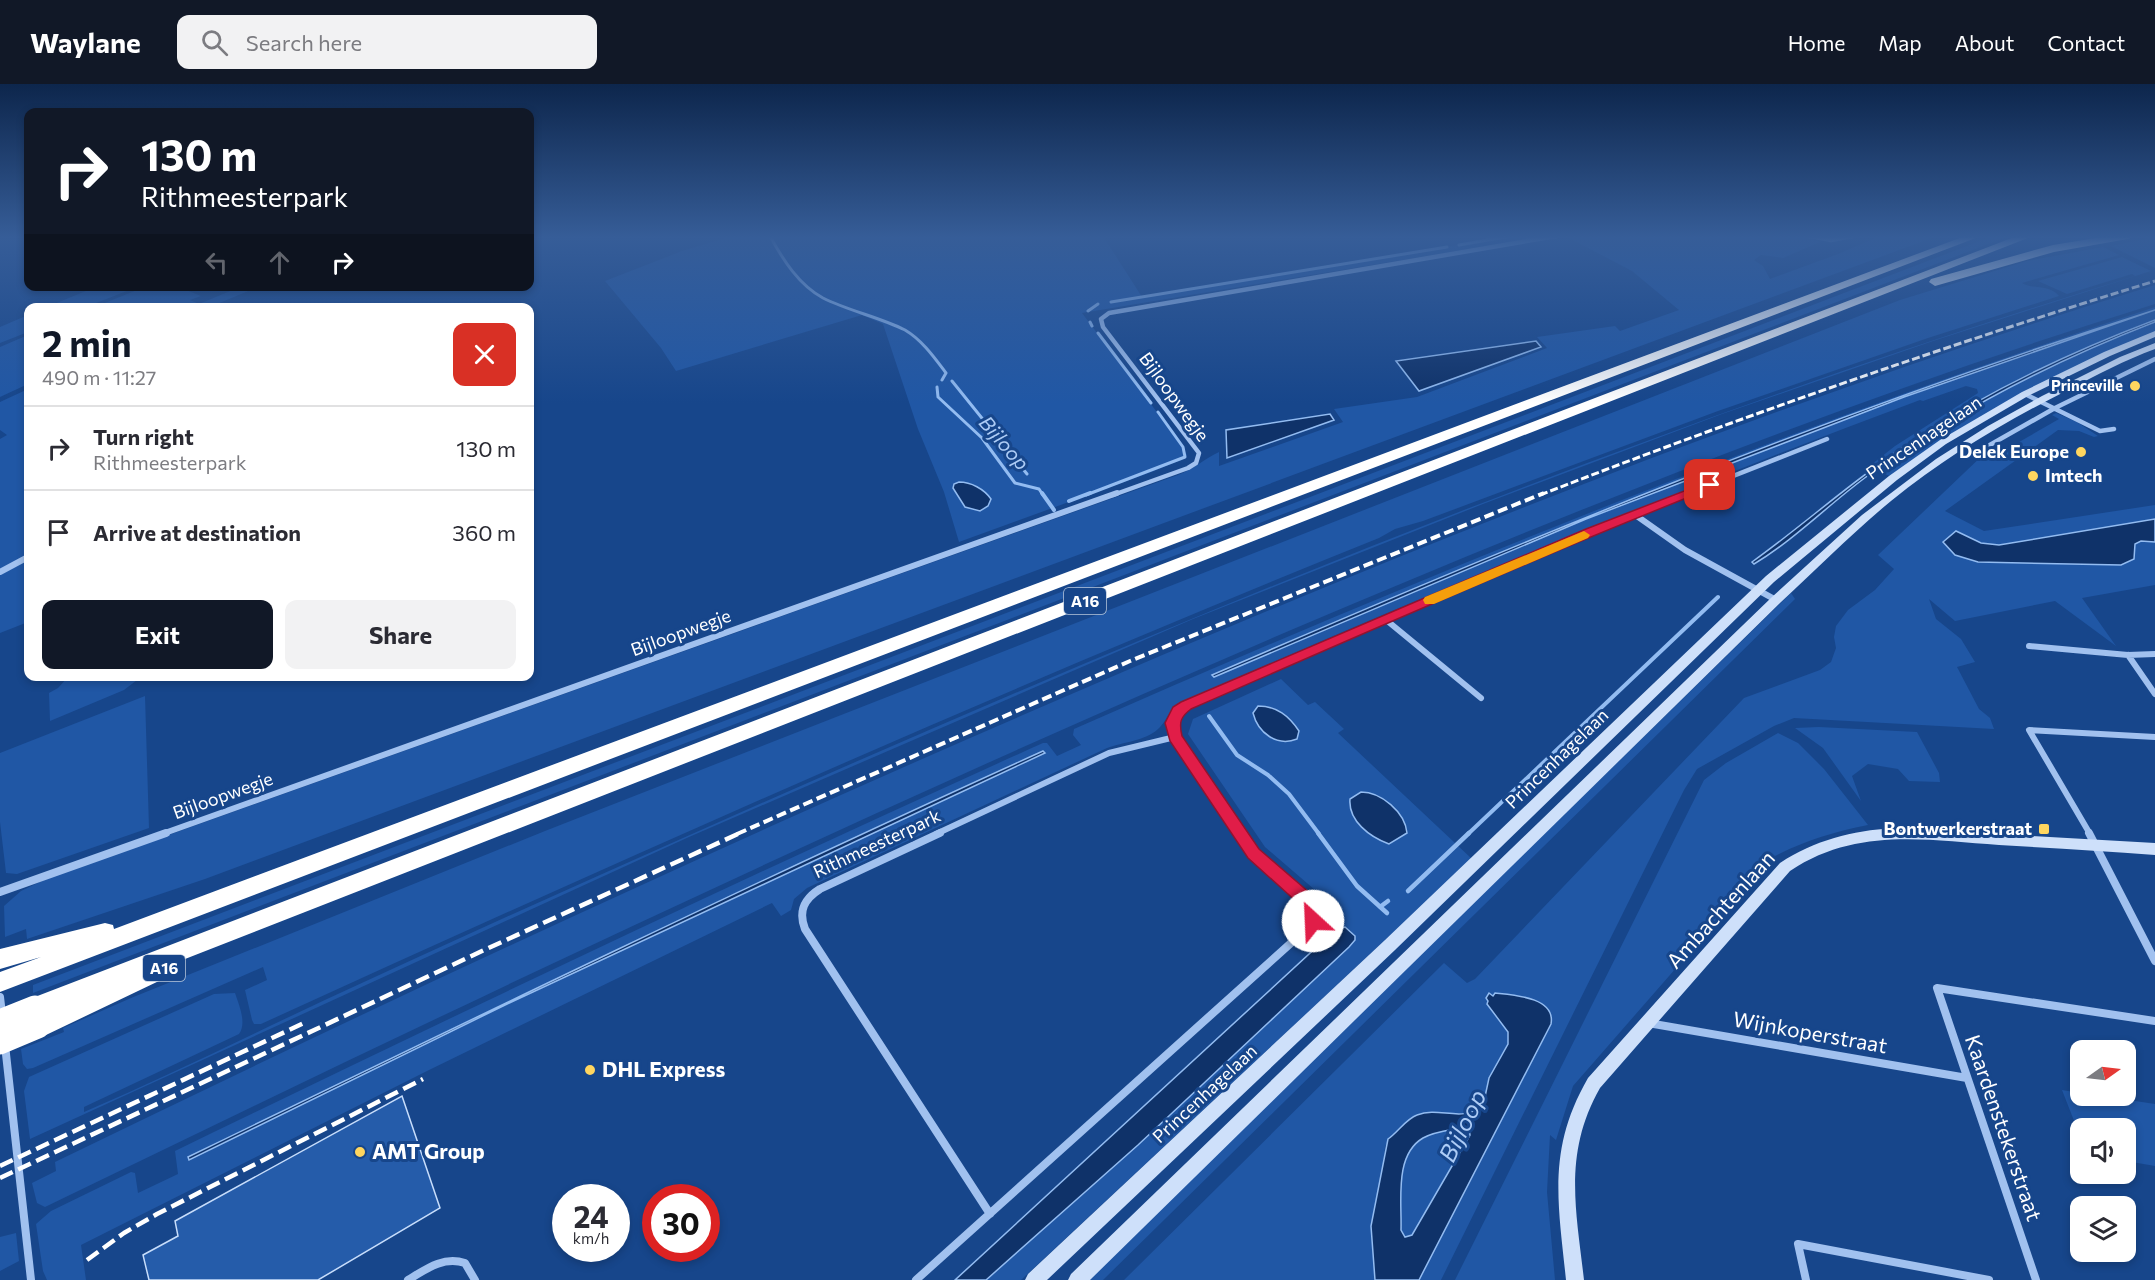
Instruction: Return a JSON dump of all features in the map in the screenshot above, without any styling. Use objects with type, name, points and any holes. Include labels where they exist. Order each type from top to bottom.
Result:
[{"type":"highway","name":"A16","points":[[0,959],[29,960],[174,916],[1828,292]]},
{"type":"highway","name":"A16","points":[[0,1043],[37,1017],[290,908],[1884,292]]},
{"type":"highway","name":"A16","points":[[1881,293],[1887,292]]},
{"type":"highway","name":"A16","points":[[0,982],[29,960]]},
{"type":"highway","name":"A16","points":[[0,1021],[37,1017]]},
{"type":"main road","name":"Princenhagelaan","points":[[1034,1280],[1390,945],[1758,591],[1893,478],[1951,437],[2025,394],[2107,354],[2155,334]]},
{"type":"main road","name":"Princenhagelaan","points":[[1077,1280],[1776,600],[1867,517],[1900,490],[1958,450],[2039,401],[2131,355],[2155,346]]},
{"type":"main road","name":"Ambachtenlaan","points":[[1575,1280],[1566,1176],[1567,1147],[1571,1128],[1587,1093],[1776,876],[1796,860],[1831,843],[1857,836],[1893,833],[2155,849]]},
{"type":"street","name":"Bijloopwegje","points":[[0,892],[1193,465],[1199,457],[1196,449],[1103,327],[1101,319],[1109,313],[1232,292]]},
{"type":"street","points":[[1981,450],[2055,408],[2155,359]]},
{"type":"street","points":[[2025,394],[2100,431],[2114,429]]},
{"type":"street","points":[[916,1280],[1311,925],[1312,912],[1308,902],[1254,853],[1175,737],[1172,728],[1173,719],[1178,711],[1385,619],[1634,514],[1827,439]]},
{"type":"street","points":[[1634,514],[1685,550],[1776,600]]},
{"type":"street","points":[[0,572],[24,559]]},
{"type":"street","points":[[1385,619],[1481,698]]},
{"type":"street","points":[[2029,646],[2128,655],[2155,654]]},
{"type":"street","points":[[2128,655],[2155,694]]},
{"type":"street","points":[[2155,737],[2029,730],[2097,846],[2155,961]]},
{"type":"street","name":"Rithmeesterpark","points":[[990,1214],[805,928],[801,918],[802,907],[809,896],[820,889],[1109,753],[1175,737]]},
{"type":"street","name":"Kaardenstekerstraat","points":[[2036,1280],[1937,988],[2155,1021]]},
{"type":"street","points":[[0,997],[30,1280]]},
{"type":"street","name":"Wijnkoperstraat","points":[[1647,1023],[1967,1078]]},
{"type":"street","points":[[1806,1280],[1798,1244],[1989,1280]]},
{"type":"street","points":[[408,1280],[440,1262],[453,1260],[465,1263],[475,1280]]},
{"type":"shaded area","points":[[84,292],[125,292],[96,303],[57,303]]},
{"type":"shaded area","points":[[133,292],[191,292],[201,296],[190,300],[197,303],[105,303]]},
{"type":"shaded area","points":[[228,292],[246,292],[220,303],[201,303]]},
{"type":"shaded area","points":[[614,292],[1139,292],[1142,297],[1173,292],[1210,292],[1082,313],[1178,440],[1187,455],[1185,458],[959,542],[944,492],[918,429],[883,324],[862,315],[676,371],[661,348]]},
{"type":"shaded area","points":[[1657,292],[1787,292],[205,879],[27,939],[26,929],[5,937],[4,906],[21,891],[48,878],[1178,475],[1219,452],[1219,466],[1343,422],[1334,409],[1417,397],[1547,348],[1537,337],[1615,326],[1620,331],[1679,310]]},
{"type":"shaded area","points":[[1847,292],[1863,292],[33,993],[33,985]]},
{"type":"shaded area","points":[[1927,292],[2055,292],[2059,296],[1928,338],[1718,411],[1423,521],[1395,529],[1379,538],[1097,654],[817,775],[261,1024],[254,1024],[252,1020],[245,990],[267,980],[263,967],[33,1068],[27,1069],[23,1064],[21,1049],[64,1032],[63,1028],[131,998],[545,831],[1900,300]]},
{"type":"shaded area","points":[[2086,292],[1939,339],[2086,292]]},
{"type":"shaded area","points":[[2134,292],[2155,292],[2155,304],[2045,339],[1827,415],[1611,498],[1291,630],[1133,698],[820,839],[354,1058],[45,1207],[37,1203],[32,1183],[56,1171],[55,1162],[551,926],[927,757],[1325,587],[1598,478],[1875,377]]},
{"type":"shaded area","points":[[2155,307],[2155,332],[2051,378],[1985,414],[1890,476],[1867,468],[1895,446],[1978,393],[1977,389],[1966,386],[1923,401],[1920,400],[1734,471],[1458,583],[1184,701],[1171,711],[1158,729],[1147,736],[1107,748],[807,888],[794,899],[791,910],[781,916],[772,903],[427,1071],[81,1245],[86,1280],[47,1280],[43,1271],[36,1224],[51,1211],[131,1172],[135,1173],[138,1193],[178,1174],[175,1151],[825,842],[1043,743],[1047,743],[1057,756],[1081,745],[1073,735],[1074,729],[1475,559],[1881,402]]},
{"type":"shaded area","points":[[24,317],[24,334],[0,343],[0,327]]},
{"type":"shaded area","points":[[24,337],[24,386],[0,397],[0,347]]},
{"type":"shaded area","points":[[1919,346],[1722,414],[1483,504],[1193,619],[689,837],[30,1139],[24,1091],[29,1077],[214,994],[235,993],[242,1019],[239,1034],[84,1107],[84,1112],[555,895],[1047,679],[1226,605],[1405,533],[1586,464],[1768,397]]},
{"type":"shaded area","points":[[24,391],[24,557],[0,570],[0,439],[7,435],[0,430],[0,402]]},
{"type":"shaded area","points":[[2056,413],[2077,422],[2098,436],[2094,437],[2079,431],[2058,430],[1945,511],[1984,531],[2155,505],[2155,585],[2082,598],[2116,646],[2055,601],[1955,621],[1929,599],[1936,619],[1961,639],[1975,662],[1957,667],[1979,709],[1990,718],[1994,729],[1794,718],[1774,726],[1697,769],[1684,790],[1441,1280],[1419,1280],[1551,1024],[1552,1019],[1542,1005],[1528,998],[1496,993],[1488,1001],[1488,1005],[1509,1032],[1508,1044],[1489,1078],[1483,1106],[1464,1113],[1436,1112],[1418,1115],[1409,1120],[1385,1147],[1374,1255],[1375,1280],[1124,1280],[1444,963],[1467,983],[1475,979],[1744,698],[1820,670],[1831,662],[1836,648],[1834,637],[1836,626],[1848,610],[1875,590],[1894,569],[1878,555],[1985,453],[1993,457],[2059,419],[2052,415]]},
{"type":"shaded area","points":[[24,562],[24,624],[0,633],[0,575]]},
{"type":"shaded area","points":[[1791,593],[1795,599],[1103,1280],[1087,1280]]},
{"type":"shaded area","points":[[1281,679],[1308,705],[1315,702],[1344,729],[1338,733],[1472,859],[1021,1280],[986,1280],[1138,1145],[1355,940],[1351,931],[1345,927],[1333,932],[1321,908],[1329,902],[1265,847],[1188,734],[1193,719]]},
{"type":"shaded area","points":[[64,681],[136,681],[124,690],[50,721],[49,693]]},
{"type":"shaded area","points":[[145,696],[149,828],[17,874],[6,873],[0,822],[0,753]]},
{"type":"shaded area","points":[[1795,728],[1917,732],[1939,773],[1940,782],[1909,781],[1898,769],[1868,764],[1852,776],[1861,801],[1823,748]]},
{"type":"shaded area","points":[[1778,733],[1798,743],[1824,769],[1868,825],[1819,838],[1773,857],[1573,1086],[1556,1140],[1550,1135],[1547,1192],[1555,1280],[1455,1280],[1704,780],[1726,763]]},
{"type":"shaded area","points":[[2062,1090],[2070,1091],[2070,1106],[2136,1106],[2136,1101],[2155,1104],[2155,1166],[2136,1163],[2136,1118],[2073,1118]]},
{"type":"shaded area","points":[[1465,1127],[1469,1129],[1470,1134],[1412,1235],[1405,1236],[1401,1230],[1401,1193],[1407,1155],[1423,1138],[1438,1132]]},
{"type":"shaded area","points":[[16,1233],[19,1261],[0,1271],[0,1237]]},
{"type":"water","points":[[2155,310],[1904,397],[1586,519],[1214,677],[1212,675],[1444,576],[1679,480],[1915,391]]},
{"type":"water","points":[[2155,320],[2155,322],[2042,371],[1934,431],[1866,477],[1769,555],[1754,564],[1752,562],[1868,472],[1937,425],[2059,360]]},
{"type":"water","points":[[1536,341],[1541,347],[1419,391],[1396,361]]},
{"type":"water","points":[[1330,414],[1334,420],[1227,458],[1226,430]]},
{"type":"water","points":[[959,482],[973,485],[985,492],[991,499],[988,506],[980,511],[965,507],[953,488],[954,484]]},
{"type":"water","points":[[2155,519],[2155,542],[2141,541],[2135,544],[2134,559],[2121,565],[1978,562],[1955,555],[1943,542],[1956,531],[1981,543],[1999,545]]},
{"type":"water","points":[[1258,706],[1277,710],[1287,716],[1299,731],[1297,739],[1282,741],[1269,737],[1259,727],[1253,713]]},
{"type":"water","points":[[1043,751],[1045,753],[503,1006],[189,1160],[188,1157],[614,951]]},
{"type":"water","points":[[1361,792],[1376,795],[1391,805],[1402,818],[1407,833],[1389,844],[1362,827],[1356,821],[1350,807],[1350,799]]},
{"type":"water","points":[[1345,927],[1355,936],[1355,940],[1349,947],[1138,1145],[986,1280],[955,1280],[1333,932]]},
{"type":"water","points":[[1489,993],[1493,996],[1495,993],[1532,999],[1547,1008],[1551,1015],[1551,1024],[1419,1280],[1375,1280],[1371,1226],[1388,1139],[1409,1119],[1417,1115],[1434,1112],[1466,1113],[1483,1106],[1489,1078],[1508,1044],[1508,1032],[1487,1004],[1486,998]],"holes":[[[1465,1127],[1469,1129],[1470,1135],[1412,1235],[1405,1237],[1401,1230],[1401,1193],[1407,1155],[1423,1138],[1438,1132]]]},
{"type":"building","name":"AMT Group","points":[[402,1096],[440,1208],[318,1280],[149,1280],[143,1255],[178,1236],[175,1221]]},
{"type":"waterway","name":"Bijloop","points":[[813,292],[833,303],[905,330],[927,349],[946,373],[942,380]]},
{"type":"waterway","points":[[1111,302],[1173,292]]},
{"type":"waterway","points":[[1088,311],[1098,304]]},
{"type":"waterway","points":[[1090,322],[1092,326]]},
{"type":"waterway","points":[[1098,333],[1151,403]]},
{"type":"waterway","points":[[952,381],[1027,474]]},
{"type":"waterway","name":"Bijloop","points":[[937,387],[938,397],[982,438],[1015,483],[1039,489],[1043,495]]},
{"type":"waterway","points":[[1086,495],[1185,457],[1183,447],[1158,412]]},
{"type":"waterway","name":"Bijloop","points":[[1042,493],[1054,510]]},
{"type":"waterway","points":[[1069,501],[1090,493]]},
{"type":"waterway","points":[[1468,834],[1718,597]]},
{"type":"waterway","name":"Bijloop","points":[[1209,716],[1237,755],[1268,775],[1289,794],[1319,834]]},
{"type":"waterway","name":"Bijloop","points":[[1318,833],[1357,886],[1380,907]]},
{"type":"waterway","points":[[1408,891],[1469,833]]},
{"type":"waterway","points":[[1380,907],[1388,901]]},
{"type":"waterway","name":"Bijloop","points":[[1380,907],[1387,913]]},
{"type":"railway","points":[[1540,495],[1846,382],[2121,292]]},
{"type":"railway","points":[[737,834],[1130,661],[1544,493]]},
{"type":"railway","points":[[0,1178],[482,951],[740,833]]},
{"type":"railway","points":[[0,1166],[304,1023]]},
{"type":"railway","points":[[87,1260],[124,1233],[157,1214],[423,1079]]},
{"type":"slow traffic","points":[[1429,600],[1584,535]]},
{"type":"place","name":"Princeville","points":[[2135,386]]},
{"type":"place","name":"Delek Europe","points":[[2081,452]]},
{"type":"place","name":"Imtech","points":[[2033,476]]},
{"type":"place","name":"Bontwerkerstraat","points":[[2044,829]]},
{"type":"place","name":"DHL Express","points":[[590,1070]]},
{"type":"place","name":"AMT Group","points":[[360,1152]]},
{"type":"route","points":[[1313,921],[1312,912],[1305,899],[1254,853],[1175,737],[1172,723],[1178,711],[1385,619],[1590,532],[1710,485]]}]
